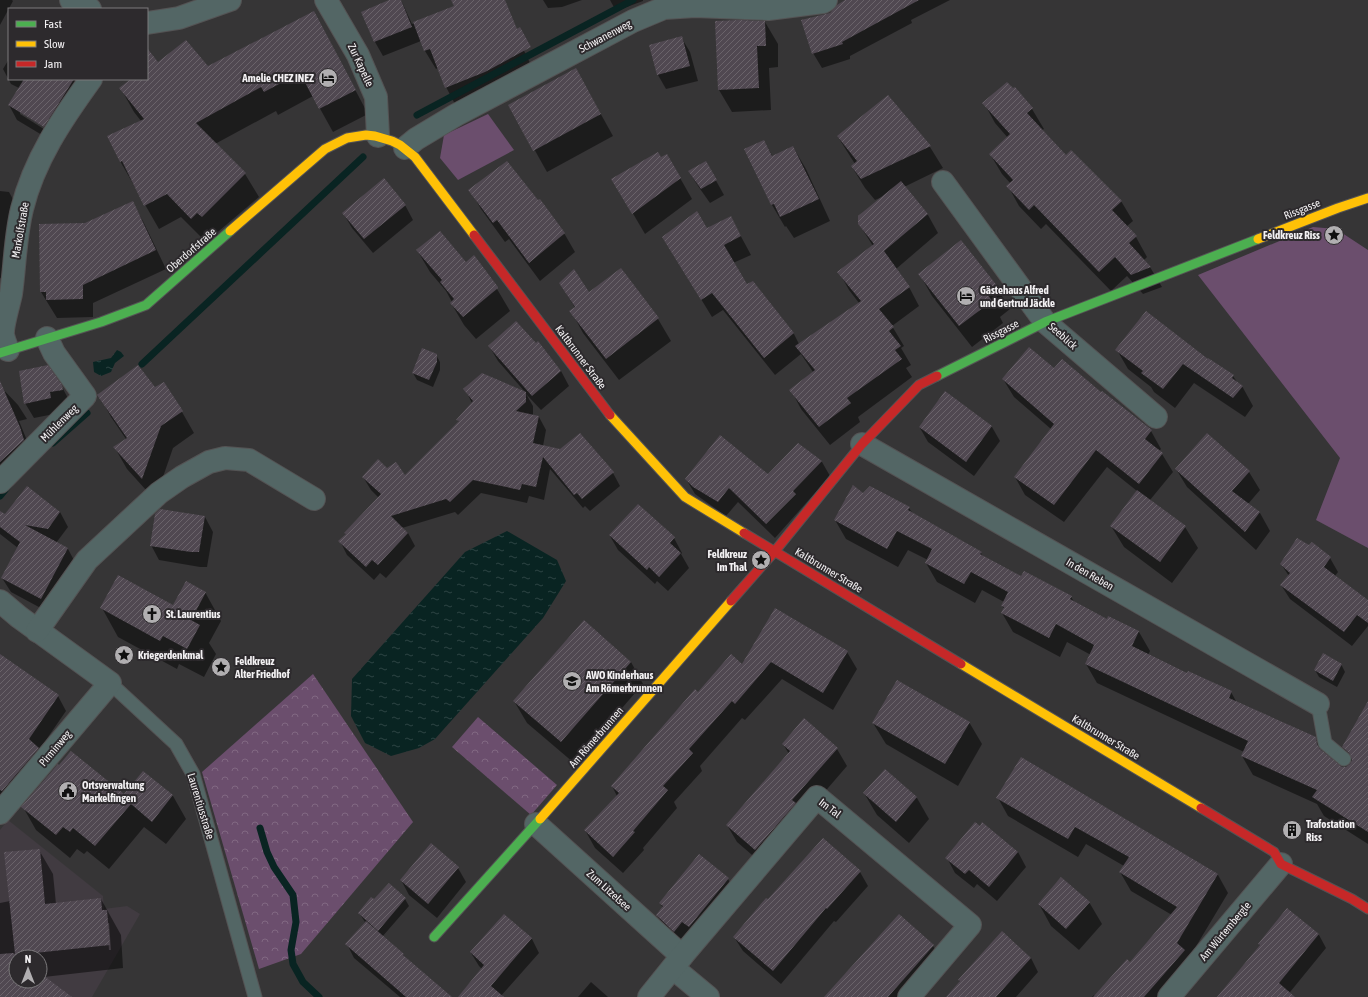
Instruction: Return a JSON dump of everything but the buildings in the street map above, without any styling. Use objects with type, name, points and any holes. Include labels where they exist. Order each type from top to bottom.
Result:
[{"type":"street","points":[[72,0],[88,8]]},
{"type":"street","points":[[148,23],[179,18],[230,0]]},
{"type":"street","name":"Zur Kapelle","points":[[326,0],[358,55],[376,97],[378,136]]},
{"type":"street","name":"Schwanenweg","points":[[405,148],[416,139],[463,112],[664,4],[768,8],[823,2],[826,0]]},
{"type":"street","name":"Markolfstraße","points":[[4,352],[3,335],[11,294],[16,242],[22,210],[32,177],[47,146],[69,109],[91,80]]},
{"type":"street","name":"Oberdorfstraße","points":[[4,352],[101,322],[146,305],[325,149],[347,138],[362,135],[378,136]]},
{"type":"street","name":"Kaltbrunner Straße","points":[[378,136],[391,140],[405,148],[415,157],[616,422],[685,497],[1274,852],[1281,864],[1352,899],[1368,909]]},
{"type":"street","name":"Seeblick","points":[[943,182],[1045,322],[1156,417]]},
{"type":"street","name":"Rissgasse","points":[[775,551],[862,444],[919,385],[1045,322],[1338,208],[1368,198]]},
{"type":"street","name":"Mühlenweg","points":[[0,482],[85,396],[54,353],[47,338]]},
{"type":"street","name":"In den Reben","points":[[862,444],[1318,704]]},
{"type":"street","points":[[37,631],[86,560],[160,493],[182,477],[209,462],[226,458],[249,460],[314,499]]},
{"type":"street","name":"Am Römerbrunnen","points":[[434,937],[536,824],[775,551]]},
{"type":"street","name":"Laurentiusstraße","points":[[0,601],[37,631],[110,683]]},
{"type":"street","name":"Pirminweg","points":[[0,813],[110,683]]},
{"type":"street","name":"Im Tal","points":[[649,997],[817,797],[970,925],[909,997]]},
{"type":"street","name":"Zum Litzelsee","points":[[536,824],[678,962],[708,997]]},
{"type":"street","name":"Am Würtembergle","points":[[1169,997],[1281,864]]},
{"type":"lane","name":"Laurentiusstraße","points":[[110,683],[176,744],[193,774],[255,997]]},
{"type":"lane","points":[[1318,704],[1325,743],[1344,759]]},
{"type":"shaded area","points":[[8,820],[103,896],[104,909],[127,906],[140,914],[92,997],[0,997],[0,830]]},
{"type":"green space","points":[[488,114],[514,150],[458,180],[440,158],[444,135]]},
{"type":"green space","points":[[1313,227],[1336,229],[1368,250],[1368,548],[1316,520],[1340,458],[1198,275]]},
{"type":"green space","points":[[313,674],[413,822],[301,954],[259,969],[202,772]]},
{"type":"green space","points":[[478,717],[557,785],[531,815],[452,747]]},
{"type":"water","points":[[117,350],[124,356],[115,363],[111,372],[101,376],[94,372],[93,362],[111,358]]},
{"type":"water","points":[[507,531],[557,560],[566,581],[543,618],[435,739],[419,748],[391,756],[365,743],[351,716],[352,679],[465,552]]},
{"type":"waterway","points":[[417,115],[633,0]]},
{"type":"waterway","points":[[142,364],[363,157]]},
{"type":"waterway","points":[[53,443],[87,413]]},
{"type":"waterway","points":[[0,496],[9,485]]},
{"type":"waterway","points":[[260,828],[267,852],[274,867],[293,895],[296,922],[291,950],[293,964],[303,982],[319,997]]},
{"type":"traffic: fast","points":[[0,353],[101,322],[146,305],[230,231]]},
{"type":"traffic: fast","points":[[937,376],[1045,322],[1258,239]]},
{"type":"traffic: fast","points":[[434,937],[540,819]]},
{"type":"traffic: slow","points":[[230,231],[325,149],[347,138],[366,135],[392,141],[400,145],[415,157],[474,235]]},
{"type":"traffic: slow","points":[[1258,239],[1368,198]]},
{"type":"traffic: slow","points":[[610,415],[685,497],[744,533]]},
{"type":"traffic: slow","points":[[540,819],[731,601]]},
{"type":"traffic: slow","points":[[961,664],[1201,808]]},
{"type":"traffic: jam","points":[[474,235],[610,415]]},
{"type":"traffic: jam","points":[[731,601],[775,551],[862,444],[919,385],[937,376]]},
{"type":"traffic: jam","points":[[744,533],[961,664]]},
{"type":"traffic: jam","points":[[1201,808],[1274,852],[1281,864],[1352,899],[1368,909]]},
{"type":"place","name":"Amelie CHEZ INEZ","points":[[328,78]]},
{"type":"place","name":"Feldkreuz Riss","points":[[1334,235]]},
{"type":"place","name":"Gästehaus Alfred und Gertrud Jäckle","points":[[966,296]]},
{"type":"place","name":"Feldkreuz Im Thal","points":[[761,560]]},
{"type":"place","name":"St. Laurentius","points":[[152,614]]},
{"type":"place","name":"Kriegerdenkmal","points":[[124,655]]},
{"type":"place","name":"Feldkreuz Alter Friedhof","points":[[221,667]]},
{"type":"place","name":"AWO Kinderhaus Am Römerbrunnen","points":[[572,681]]},
{"type":"place","name":"Ortsverwaltung Markelfingen","points":[[68,791]]},
{"type":"place","name":"Trafostation Riss","points":[[1292,830]]}]
